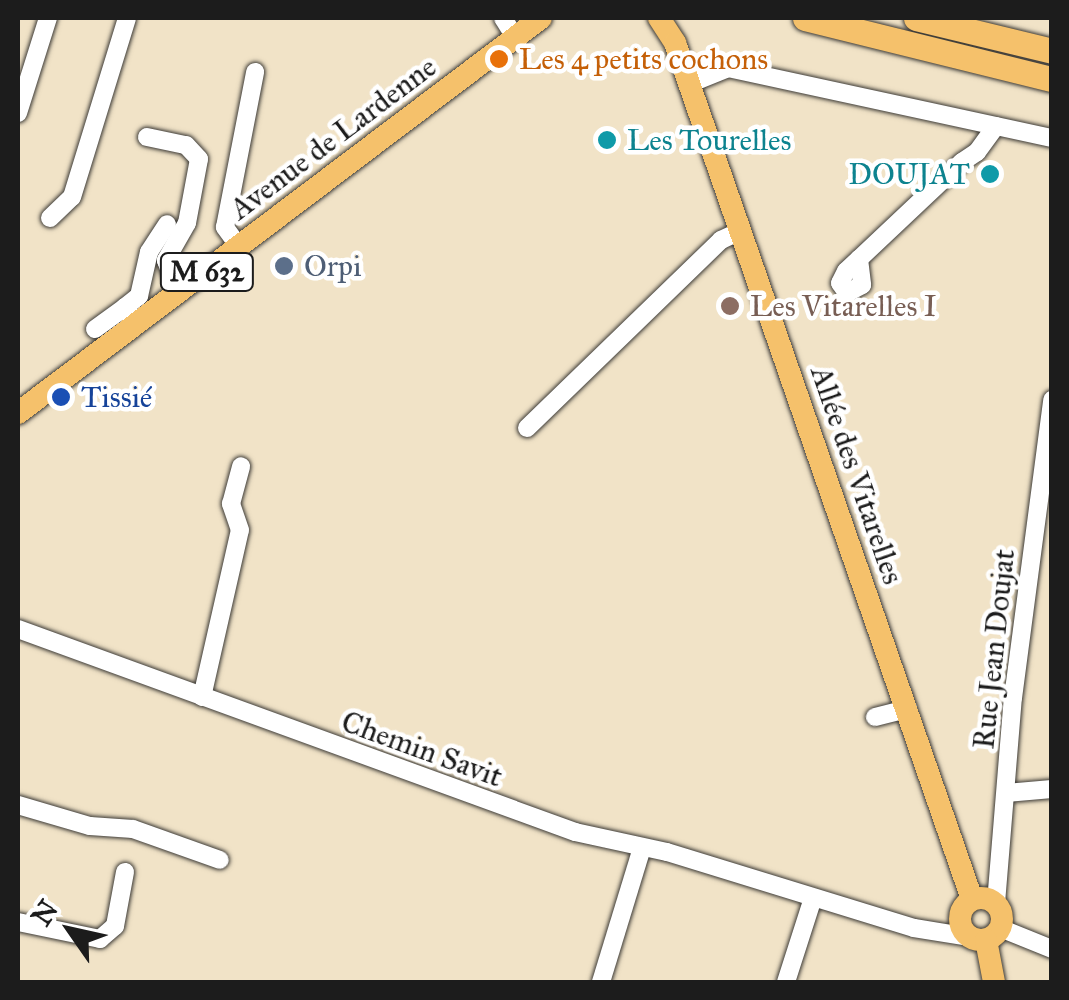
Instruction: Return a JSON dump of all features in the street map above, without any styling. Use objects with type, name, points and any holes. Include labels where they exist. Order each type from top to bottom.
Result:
[{"type":"highway","points":[[804,18],[1052,80]]},
{"type":"highway","points":[[916,18],[1052,51]]},
{"type":"main road","name":"Avenue de Lardenne","points":[[18,413],[131,316],[178,294],[240,248],[509,27],[541,18]]},
{"type":"main road","name":"Allée des Vitarelles","points":[[659,18],[689,84],[908,710],[984,901]]},
{"type":"main road","points":[[984,901],[959,918],[985,935]]},
{"type":"main road","points":[[984,901],[985,935],[994,982]]},
{"type":"street","points":[[18,113],[48,18]]},
{"type":"street","points":[[50,218],[72,197],[127,18]]},
{"type":"street","points":[[689,84],[728,68],[1052,138]]},
{"type":"street","points":[[240,248],[225,227],[256,72]]},
{"type":"street","points":[[858,259],[977,152],[996,126]]},
{"type":"street","points":[[147,137],[186,145],[199,159],[187,223],[166,260],[178,294]]},
{"type":"street","points":[[95,328],[131,316],[149,252],[167,224]]},
{"type":"street","points":[[527,428],[721,240],[740,231]]},
{"type":"street","name":"Rue Jean Doujat","points":[[984,901],[1006,793],[1052,400]]},
{"type":"street","points":[[202,698],[240,530],[231,504],[241,466]]},
{"type":"street","name":"Chemin Savit","points":[[18,629],[461,795],[932,933],[985,935],[1052,949]]},
{"type":"street","points":[[875,717],[908,710]]},
{"type":"street","points":[[1006,793],[1052,789]]},
{"type":"street","points":[[18,805],[90,826],[134,829],[220,860]]},
{"type":"street","points":[[601,982],[641,850]]},
{"type":"street","points":[[18,922],[100,938],[116,926],[125,872]]},
{"type":"street","points":[[786,982],[813,898]]},
{"type":"place","name":"Les 4 petits cochons","points":[[499,59]]},
{"type":"place","name":"Les Tourelles","points":[[607,140]]},
{"type":"place","name":"DOUJAT","points":[[990,174]]},
{"type":"place","name":"Orpi","points":[[284,266]]},
{"type":"place","name":"Les Vitarelles I","points":[[730,306]]},
{"type":"place","name":"Tissié","points":[[61,397]]}]
